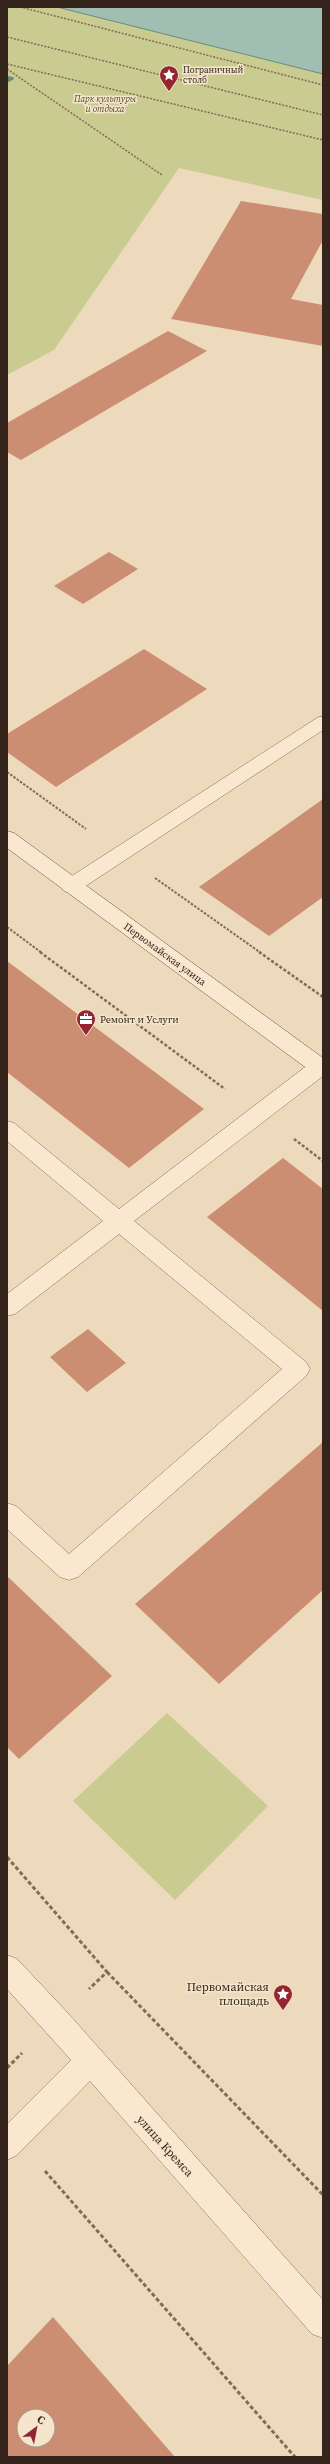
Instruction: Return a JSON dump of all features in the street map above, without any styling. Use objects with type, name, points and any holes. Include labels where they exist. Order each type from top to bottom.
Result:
[{"type":"main road","points":[[71,886],[323,722]]},
{"type":"main road","name":"Первомайская улица","points":[[7,838],[321,1068]]},
{"type":"main road","points":[[7,1307],[257,1113],[321,1068]]},
{"type":"main road","points":[[7,1129],[298,1369],[69,1569],[7,1514]]},
{"type":"main road","name":"улица Кремса","points":[[7,1969],[323,2323]]},
{"type":"main road","points":[[11,2141],[90,2061]]},
{"type":"path","points":[[20,7],[323,85]]},
{"type":"path","points":[[7,37],[323,115]]},
{"type":"path","points":[[7,64],[322,140]]},
{"type":"path","points":[[7,69],[162,175]]},
{"type":"path","points":[[7,772],[120,854],[323,997]]},
{"type":"path","points":[[7,927],[323,1161]]},
{"type":"path","points":[[107,1972],[323,2195]]},
{"type":"path","points":[[11,2141],[295,2457]]},
{"type":"green space","name":"Парк культуры и отдыха","points":[[7,7],[323,7],[323,200],[179,168],[54,350],[7,375]]},
{"type":"green space","points":[[167,1713],[268,1806],[175,1900],[73,1801]]},
{"type":"shaded area","points":[[57,7],[323,7],[323,74]]},
{"type":"building","points":[[241,201],[323,214],[323,240],[291,299],[323,305],[323,346],[171,319]]},
{"type":"building","points":[[168,331],[207,351],[21,460],[7,452],[7,423]]},
{"type":"building","points":[[109,552],[138,569],[83,604],[54,586]]},
{"type":"building","points":[[144,649],[207,689],[56,787],[7,752],[7,734]]},
{"type":"building","points":[[323,799],[323,897],[269,936],[199,887]]},
{"type":"building","points":[[7,961],[204,1109],[129,1168],[7,1072]]},
{"type":"building","points":[[283,1158],[323,1189],[323,1311],[207,1217]]},
{"type":"building","points":[[88,1329],[126,1363],[87,1392],[50,1357]]},
{"type":"building","points":[[323,1442],[323,1590],[219,1684],[135,1604]]},
{"type":"building","points":[[7,1576],[112,1676],[19,1759],[7,1747]]},
{"type":"building","points":[[53,2317],[175,2457],[7,2457],[7,2366]]},
{"type":"place","name":"Пограничный столб","points":[[169,92]]},
{"type":"place","name":"Ремонт и Услуги","points":[[86,1036]]},
{"type":"place","name":"Первомайская площадь","points":[[283,2011]]}]
